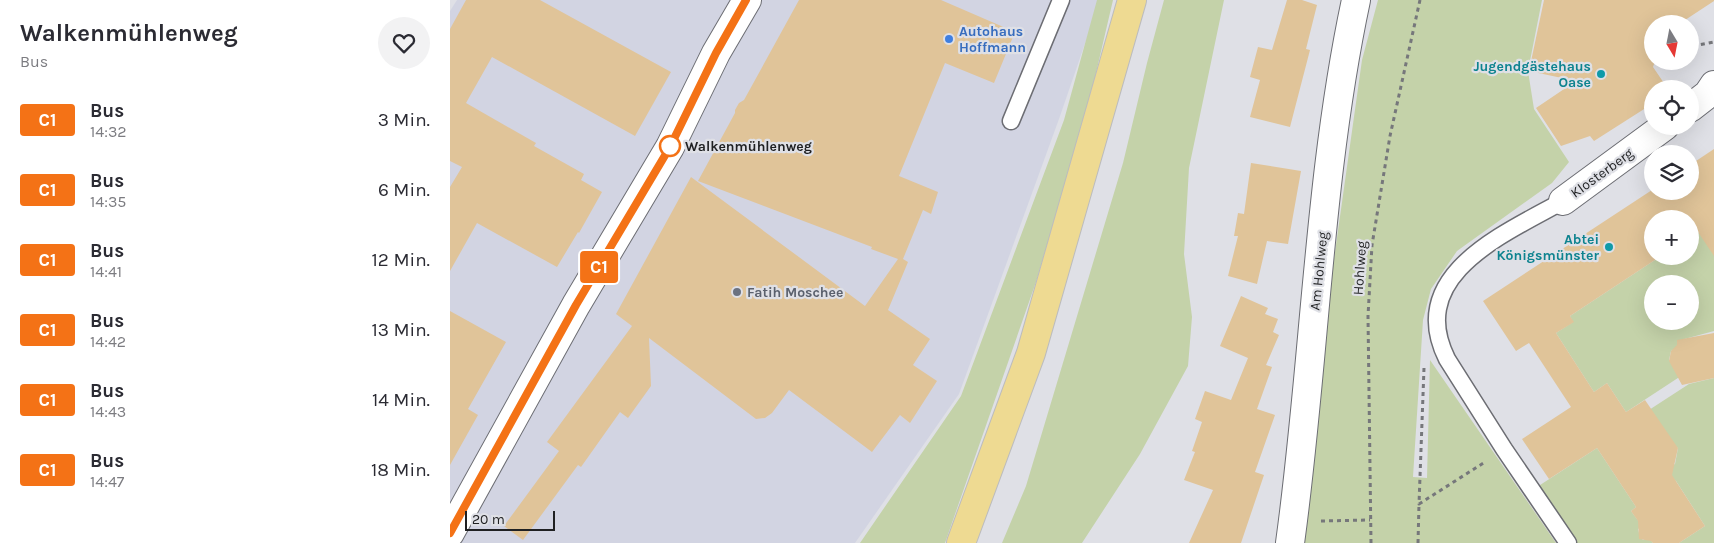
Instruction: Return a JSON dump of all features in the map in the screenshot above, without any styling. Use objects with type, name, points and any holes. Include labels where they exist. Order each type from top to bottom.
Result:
[{"type":"main road","points":[[961,543],[1031,353],[1132,0]]},
{"type":"street","points":[[450,533],[576,305],[670,147],[716,53],[746,0]]},
{"type":"street","name":"Am Hohlweg","points":[[1290,543],[1332,151],[1344,58],[1356,0]]},
{"type":"street","points":[[1699,101],[1708,94],[1714,85]]},
{"type":"street","name":"Klosterberg","points":[[1563,201],[1653,135]]},
{"type":"lane","points":[[1011,121],[1061,0]]},
{"type":"lane","points":[[1563,201],[1491,241],[1470,258],[1445,287],[1438,306],[1436,326],[1439,343],[1447,359],[1504,449],[1568,543]]},
{"type":"path","name":"Hohlweg","points":[[1371,543],[1368,316],[1372,245],[1390,136],[1420,0]]},
{"type":"path","points":[[1699,45],[1714,42]]},
{"type":"path","points":[[1418,543],[1424,366]]},
{"type":"path","points":[[1420,504],[1504,449]]},
{"type":"path","points":[[1324,521],[1370,520]]},
{"type":"shaded area","points":[[457,0],[1100,0],[959,394],[855,543],[450,543],[450,11]]},
{"type":"green space","points":[[1097,0],[1113,0],[1089,103],[1036,282],[945,543],[860,543],[961,396],[1064,120]]},
{"type":"green space","points":[[1164,0],[1224,0],[1189,168],[1184,254],[1192,317],[1188,366],[1140,454],[1082,543],[1002,543],[1026,486],[1123,163]]},
{"type":"green space","points":[[1378,0],[1542,0],[1528,71],[1534,109],[1569,162],[1552,183],[1457,251],[1431,289],[1423,320],[1413,477],[1427,478],[1430,360],[1556,543],[1301,543],[1326,316],[1362,60]]},
{"type":"green space","points":[[1714,221],[1714,331],[1677,341],[1678,347],[1671,351],[1669,360],[1684,374],[1626,412],[1607,383],[1594,392],[1556,333],[1573,322],[1570,316],[1647,265],[1699,265],[1699,231]]},
{"type":"green space","points":[[1714,378],[1714,543],[1679,543],[1705,526],[1676,481],[1661,472],[1675,464],[1678,448],[1632,421],[1689,384]]},
{"type":"green space","points":[[1597,448],[1636,507],[1631,511],[1642,526],[1638,529],[1640,537],[1643,540],[1650,539],[1653,543],[1577,543],[1537,487]]},
{"type":"building","points":[[466,0],[540,0],[671,72],[635,136],[492,57],[466,103],[536,143],[534,146],[584,174],[581,180],[602,192],[557,267],[477,223],[450,271],[450,187],[462,167],[450,161],[450,29]]},
{"type":"building","points":[[799,0],[941,0],[1015,32],[994,83],[945,63],[899,176],[938,192],[931,214],[923,210],[903,259],[908,262],[888,310],[930,339],[913,365],[937,381],[910,423],[900,415],[872,452],[789,390],[772,413],[765,418],[756,419],[649,338],[651,386],[628,418],[620,412],[581,467],[578,465],[523,540],[504,526],[559,451],[547,442],[632,326],[616,314],[691,177],[865,306],[898,259],[871,249],[872,247],[698,181],[735,110],[739,103],[744,100]]},
{"type":"building","points":[[1287,0],[1302,0],[1317,5],[1306,49],[1310,50],[1290,127],[1250,117],[1260,80],[1250,77],[1258,47],[1272,50]]},
{"type":"building","name":"Jugendgästehaus Oase","points":[[1544,0],[1714,0],[1693,15],[1644,15],[1644,70],[1655,70],[1662,80],[1644,80],[1644,109],[1594,141],[1590,136],[1561,146],[1536,108],[1576,81],[1529,71]]},
{"type":"building","points":[[1714,149],[1714,256],[1699,234],[1699,210],[1644,210],[1644,265],[1647,265],[1570,316],[1574,322],[1556,333],[1594,392],[1607,383],[1626,412],[1645,400],[1678,448],[1672,475],[1705,526],[1679,543],[1653,543],[1639,539],[1638,521],[1631,511],[1636,507],[1597,448],[1549,479],[1522,439],[1571,407],[1529,343],[1516,351],[1483,301],[1644,195],[1644,200],[1699,200],[1699,159]]},
{"type":"building","points":[[1251,163],[1301,171],[1288,244],[1267,241],[1257,284],[1228,276],[1238,236],[1234,236],[1238,213],[1244,214]]},
{"type":"building","points":[[1241,296],[1268,308],[1265,314],[1278,319],[1273,332],[1279,335],[1266,365],[1272,367],[1257,409],[1275,415],[1255,472],[1264,475],[1241,543],[1189,543],[1213,490],[1184,480],[1195,452],[1192,451],[1202,422],[1195,419],[1205,391],[1231,400],[1248,358],[1220,346]]},
{"type":"building","points":[[450,311],[506,342],[468,409],[478,415],[450,465]]},
{"type":"building","points":[[1714,333],[1714,378],[1682,385],[1669,361],[1671,351],[1677,345],[1677,340]]},
{"type":"bus line","name":"C1","points":[[450,533],[576,305],[670,147],[716,53],[746,0]]},
{"type":"place","name":"Autohaus Hoffmann","points":[[949,39]]},
{"type":"place","name":"Jugendgästehaus Oase","points":[[1601,74]]},
{"type":"place","name":"Walkenmühlenweg","points":[[670,146]]},
{"type":"place","name":"Abtei Königsmünster","points":[[1609,247]]},
{"type":"place","name":"Fatih Moschee","points":[[737,292]]}]
